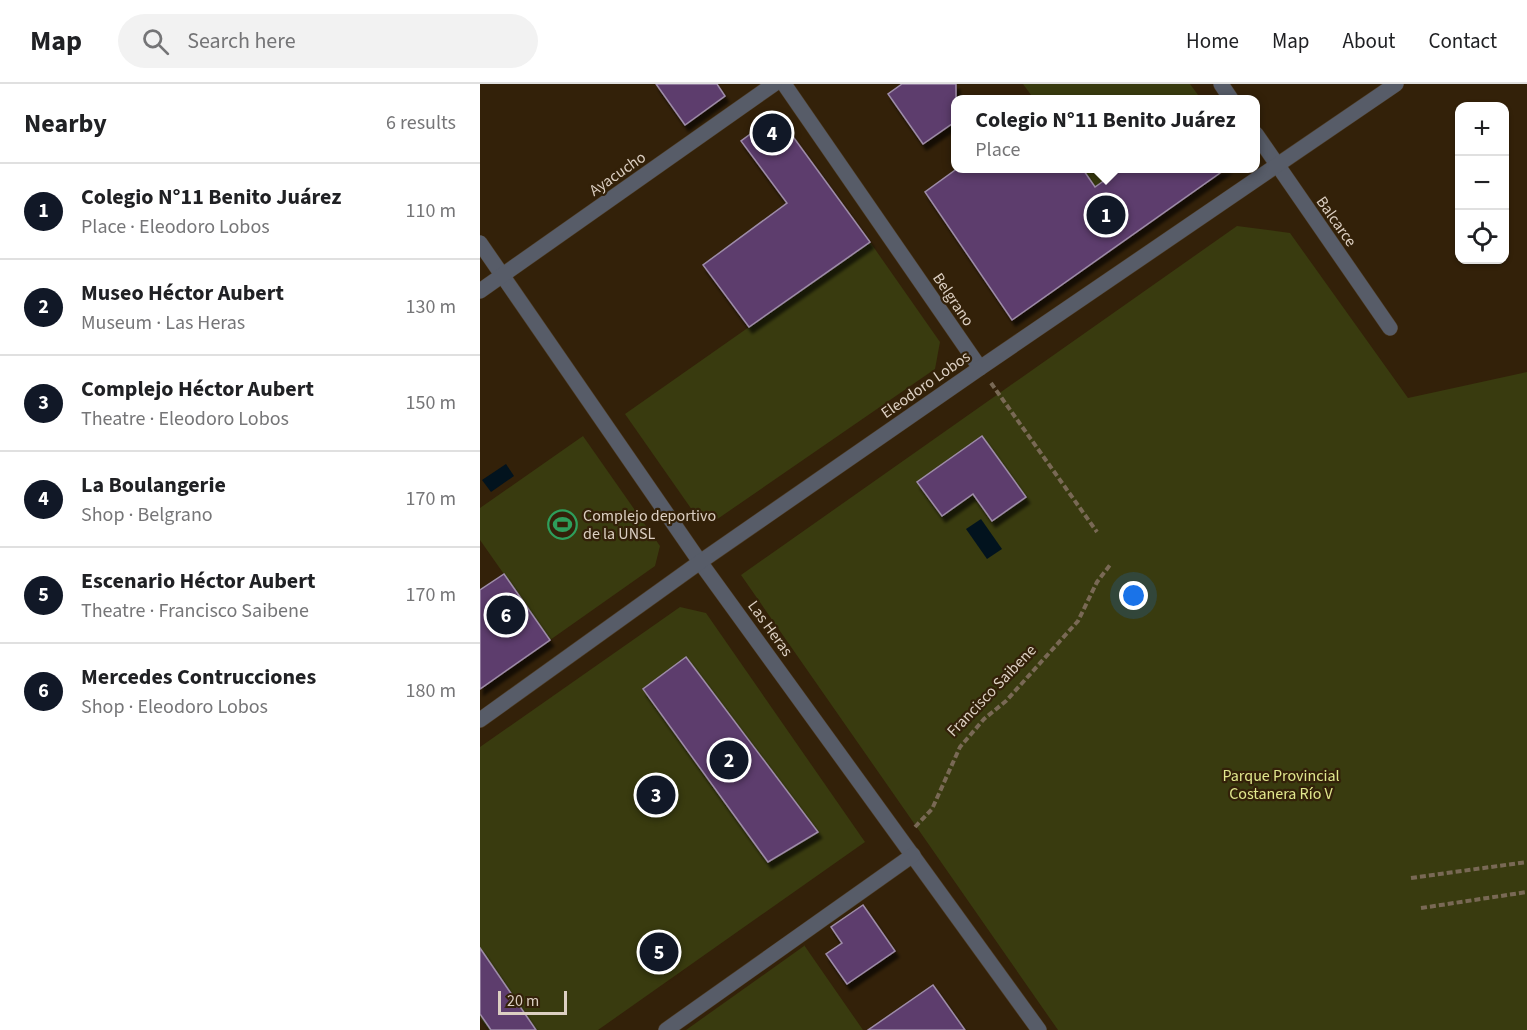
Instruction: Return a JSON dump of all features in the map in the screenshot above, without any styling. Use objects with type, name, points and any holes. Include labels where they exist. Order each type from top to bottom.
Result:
[{"type":"street","name":"Ayacucho","points":[[480,291],[774,84]]},
{"type":"street","name":"Belgrano","points":[[784,84],[980,368]]},
{"type":"street","name":"Eleodoro Lobos","points":[[480,720],[700,562],[1396,84]]},
{"type":"street","name":"Balcarce","points":[[1260,141],[1390,328]]},
{"type":"street","name":"Las Heras","points":[[480,243],[700,562],[1039,1030]]},
{"type":"street","points":[[666,1030],[913,855]]},
{"type":"path","points":[[980,368],[1097,532]]},
{"type":"path","name":"Francisco Saibene","points":[[902,840],[932,809],[960,747],[984,719],[1006,701],[1078,621],[1097,582],[1110,565]]},
{"type":"path","points":[[1412,879],[1527,862]]},
{"type":"path","points":[[1421,908],[1527,892]]},
{"type":"green space","points":[[1023,84],[1190,84],[1198,95],[1031,95]]},
{"type":"green space","points":[[1085,173],[1116,173],[1095,187]]},
{"type":"green space","name":"Parque Provincial Costanera Río V","points":[[1237,226],[1290,233],[1408,398],[1527,372],[1527,1030],[1058,1030],[741,575]]},
{"type":"green space","points":[[870,242],[940,342],[935,369],[716,520],[697,517],[625,414]]},
{"type":"green space","name":"Complejo deportivo de la UNSL","points":[[583,436],[660,546],[655,566],[550,640],[480,540],[480,508]]},
{"type":"green space","points":[[680,607],[706,613],[865,842],[598,1030],[489,1030],[480,1018],[480,747]]},
{"type":"green space","points":[[804,946],[863,1030],[686,1030]]},
{"type":"water","points":[[506,464],[514,476],[491,492],[482,480]]},
{"type":"water","points":[[981,519],[1002,549],[987,559],[966,529]]},
{"type":"building","points":[[656,84],[717,84],[725,96],[685,125]]},
{"type":"building","points":[[902,84],[956,84],[956,95],[951,95],[951,124],[923,144],[888,94]]},
{"type":"building","points":[[783,123],[870,242],[749,327],[703,265],[787,203],[741,141],[764,124]]},
{"type":"building","points":[[951,173],[1085,173],[1095,187],[1115,173],[1220,173],[1012,320],[925,192]]},
{"type":"building","points":[[982,436],[1026,497],[992,521],[973,494],[942,516],[917,482]]},
{"type":"building","points":[[504,574],[550,640],[480,689],[480,590]]},
{"type":"building","points":[[686,657],[818,832],[768,862],[643,689]]},
{"type":"building","points":[[863,905],[895,951],[847,984],[826,954],[842,943],[831,927]]},
{"type":"building","points":[[480,948],[536,1030],[491,1030],[480,1014]]},
{"type":"building","points":[[933,985],[965,1030],[868,1030]]},
{"type":"place","name":"La Boulangerie","points":[[772,133]]},
{"type":"place","name":"Colegio N°11 Benito Juárez","points":[[1106,215]]},
{"type":"place","name":"Complejo deportivo de la UNSL","points":[[562,524]]},
{"type":"place","name":"Mercedes Contrucciones","points":[[506,615]]},
{"type":"place","name":"Museo Héctor Aubert","points":[[729,760]]},
{"type":"place","name":"Complejo Héctor Aubert","points":[[656,795]]},
{"type":"place","name":"Escenario Héctor Aubert","points":[[659,952]]}]
